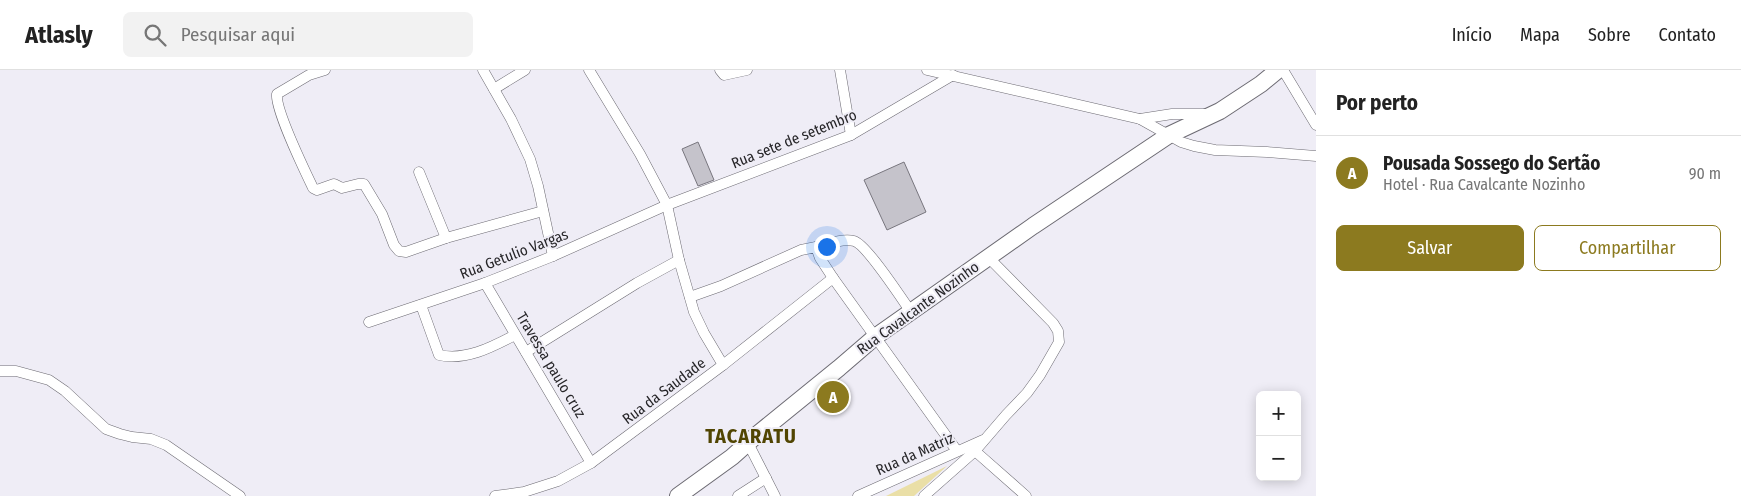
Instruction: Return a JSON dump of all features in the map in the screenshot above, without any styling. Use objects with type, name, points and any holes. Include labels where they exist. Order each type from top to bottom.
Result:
[{"type":"main road","name":"Rua Cavalcante Nozinho","points":[[678,496],[732,457],[875,337],[988,257],[1169,135],[1220,110],[1261,84],[1278,70]]},
{"type":"street","points":[[325,70],[309,75],[280,91],[277,96],[278,104],[287,130],[313,188],[317,190],[334,184],[342,188],[364,184],[382,214],[394,245],[399,251],[406,252],[446,238],[543,211]]},
{"type":"street","points":[[483,70],[530,159],[538,186],[553,256]]},
{"type":"street","points":[[494,89],[525,70]]},
{"type":"street","points":[[589,70],[640,154],[667,205],[690,297],[704,333],[723,365]]},
{"type":"street","points":[[720,70],[724,75],[739,71]]},
{"type":"street","points":[[840,70],[851,135]]},
{"type":"street","points":[[927,70],[1140,120],[1181,142],[1215,150],[1316,156]]},
{"type":"street","points":[[1283,70],[1316,125]]},
{"type":"street","name":"Rua sete de setembro","points":[[667,205],[851,135],[953,75]]},
{"type":"street","points":[[1140,120],[1172,114],[1210,114]]},
{"type":"street","points":[[419,172],[446,238]]},
{"type":"street","name":"Rua Getulio Vargas","points":[[369,322],[485,283],[553,256],[667,205]]},
{"type":"street","points":[[690,297],[721,286],[801,250],[849,240],[859,242],[911,312]]},
{"type":"street","points":[[816,247],[820,258],[833,278],[957,451]]},
{"type":"street","points":[[924,496],[975,451],[1027,393],[1050,358],[1060,338],[1053,323],[988,257]]},
{"type":"street","points":[[526,352],[637,283],[680,260]]},
{"type":"street","name":"Rua da Saudade","points":[[496,496],[525,494],[558,481],[591,463],[723,365],[833,278]]},
{"type":"street","name":"Travessa paulo cruz","points":[[485,283],[591,463]]},
{"type":"street","points":[[421,304],[439,356],[468,355],[487,349],[515,335]]},
{"type":"street","points":[[0,371],[16,371],[48,380],[65,391],[106,429],[120,434],[151,439],[166,445],[240,496]]},
{"type":"street","name":"Rua da Matriz","points":[[858,496],[984,440]]},
{"type":"street","points":[[748,443],[775,496]]},
{"type":"street","points":[[975,451],[1026,496]]},
{"type":"street","points":[[738,496],[766,478]]},
{"type":"shaded area","points":[[947,466],[914,496],[886,496]]},
{"type":"building","points":[[698,142],[714,180],[698,186],[682,149]]},
{"type":"building","points":[[904,162],[926,212],[887,230],[864,180]]},
{"type":"place","name":"Pousada Sossego do Sertão","points":[[833,397]]},
{"type":"district","name":"TACARATU","points":[[751,436]]}]
